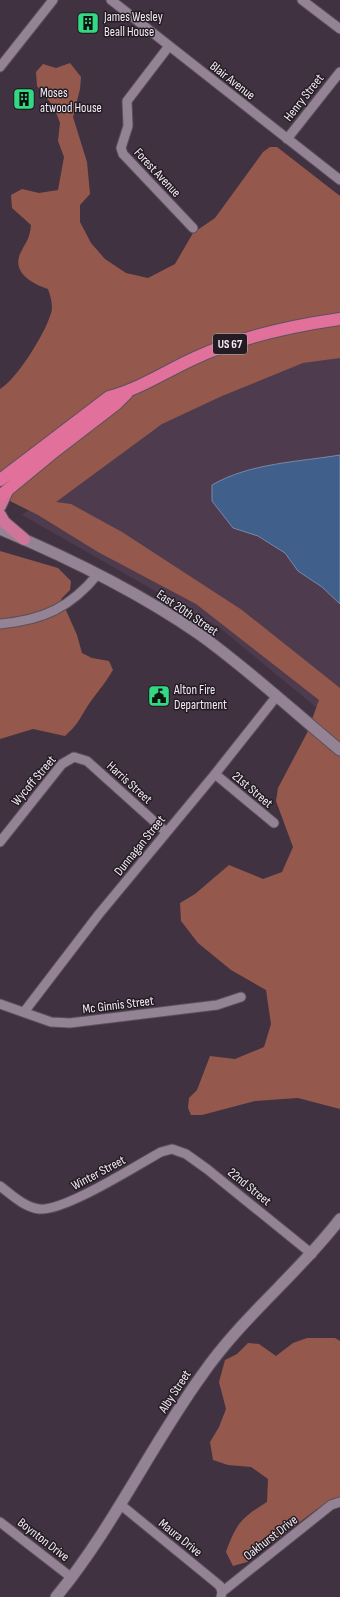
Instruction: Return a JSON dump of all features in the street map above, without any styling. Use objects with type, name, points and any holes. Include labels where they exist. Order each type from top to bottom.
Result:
[{"type":"highway","name":"US 67","points":[[0,480],[109,397],[128,392],[181,365],[230,344],[285,329],[340,319]]},
{"type":"highway","name":"US 67","points":[[3,493],[116,404],[128,392]]},
{"type":"main road","points":[[0,506],[3,493]]},
{"type":"main road","points":[[0,515],[4,522],[24,539]]},
{"type":"street","points":[[0,67],[53,0]]},
{"type":"street","name":"Blair Avenue","points":[[111,0],[340,180]]},
{"type":"street","points":[[302,0],[340,30]]},
{"type":"street","name":"Forest Avenue","points":[[169,46],[127,102],[128,126],[121,148],[123,154],[193,228]]},
{"type":"street","name":"Henry Street","points":[[287,138],[340,72]]},
{"type":"street","name":"East 20th Street","points":[[0,529],[98,574],[146,600],[198,634],[340,750]]},
{"type":"street","points":[[0,624],[34,619],[62,607],[79,596],[98,574]]},
{"type":"street","name":"Dunnagan Street","points":[[24,1012],[99,914],[215,774],[276,697]]},
{"type":"street","name":"Harris Street","points":[[74,758],[87,761],[166,832]]},
{"type":"street","name":"Wycoff Street","points":[[0,842],[62,764],[74,758]]},
{"type":"street","name":"21st Street","points":[[215,774],[274,823]]},
{"type":"street","name":"Mc Ginnis Street","points":[[0,1004],[51,1022],[70,1024],[217,1004],[241,997]]},
{"type":"street","name":"22nd Street","points":[[166,1150],[172,1149],[186,1154],[207,1169],[312,1254]]},
{"type":"street","name":"Winter Street","points":[[0,1186],[27,1206],[40,1209],[54,1208],[166,1150]]},
{"type":"street","name":"Alby Street","points":[[56,1597],[98,1542],[178,1410],[221,1348],[252,1313],[312,1254],[340,1219]]},
{"type":"street","name":"Oakhurst Drive","points":[[221,1594],[331,1506],[340,1502]]},
{"type":"street","name":"Maura Drive","points":[[121,1505],[220,1586],[221,1594]]},
{"type":"street","name":"Boynton Drive","points":[[0,1522],[72,1578]]},
{"type":"shaded area","points":[[70,63],[81,77],[80,89],[73,117],[87,162],[90,194],[80,205],[80,222],[91,243],[105,259],[126,273],[148,278],[175,264],[193,233],[215,218],[263,152],[270,147],[277,147],[340,196],[340,358],[303,363],[222,396],[162,424],[56,502],[71,504],[122,532],[242,610],[340,688],[340,1109],[298,1098],[255,1101],[202,1115],[191,1115],[188,1108],[189,1098],[197,1090],[210,1056],[235,1059],[264,1047],[271,1024],[266,990],[231,970],[198,943],[181,921],[180,903],[195,894],[229,865],[263,879],[282,872],[293,847],[276,801],[278,788],[307,733],[319,700],[196,604],[98,552],[38,515],[0,496],[0,389],[7,384],[22,367],[42,334],[52,309],[48,289],[31,281],[22,273],[19,267],[18,261],[20,254],[28,237],[31,225],[12,208],[11,195],[22,189],[39,193],[58,190],[64,157],[58,141],[60,123],[54,107],[37,86],[36,72],[43,64],[56,68]]},
{"type":"shaded area","points":[[340,350],[340,727],[220,628],[22,515],[160,415],[318,352]]},
{"type":"shaded area","points":[[0,551],[58,568],[71,581],[70,590],[61,599],[77,635],[82,653],[92,658],[109,661],[113,670],[77,723],[65,736],[33,729],[0,739]]},
{"type":"shaded area","points":[[307,1338],[335,1338],[340,1341],[340,1498],[317,1509],[247,1562],[233,1566],[226,1552],[230,1542],[240,1522],[267,1502],[268,1479],[251,1467],[228,1465],[213,1460],[210,1442],[219,1427],[226,1409],[219,1382],[225,1360],[237,1354],[248,1343],[259,1344],[276,1356],[293,1343]]},
{"type":"water","points":[[340,455],[340,604],[322,587],[298,571],[285,553],[258,536],[233,528],[212,501],[212,485],[242,472],[274,464]]},
{"type":"place","name":"James Wesley Beall House","points":[[88,23]]},
{"type":"place","name":"Moses atwood House","points":[[24,99]]},
{"type":"place","name":"Alton Fire Department","points":[[159,696]]}]
